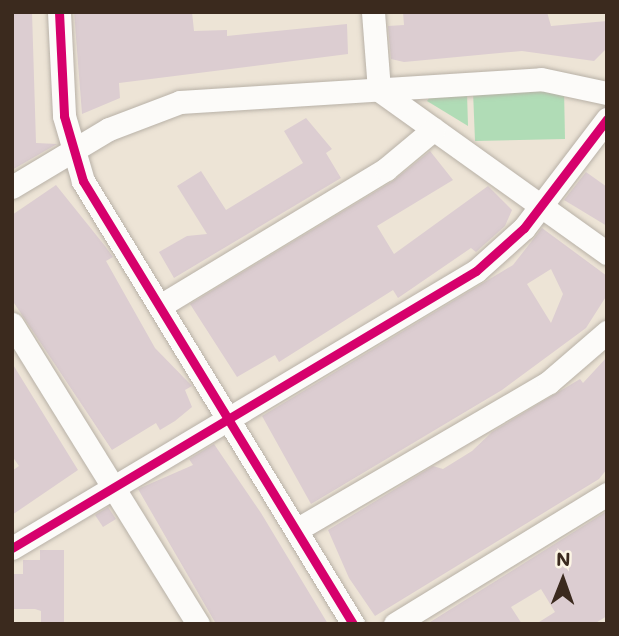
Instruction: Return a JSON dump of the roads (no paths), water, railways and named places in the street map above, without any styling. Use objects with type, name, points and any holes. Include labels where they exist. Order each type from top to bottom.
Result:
[{"type":"street","points":[[59,12],[70,152],[353,624]]},
{"type":"street","points":[[373,12],[379,90]]},
{"type":"street","points":[[12,187],[70,152],[180,102],[541,79],[607,93]]},
{"type":"street","points":[[379,90],[607,253]]},
{"type":"street","points":[[12,548],[113,485],[229,420],[477,271],[541,205],[607,119]]},
{"type":"street","points":[[160,306],[386,169],[434,129]]},
{"type":"street","points":[[12,324],[198,624]]},
{"type":"street","points":[[296,530],[549,382],[607,332]]},
{"type":"street","points":[[395,624],[607,494]]}]
